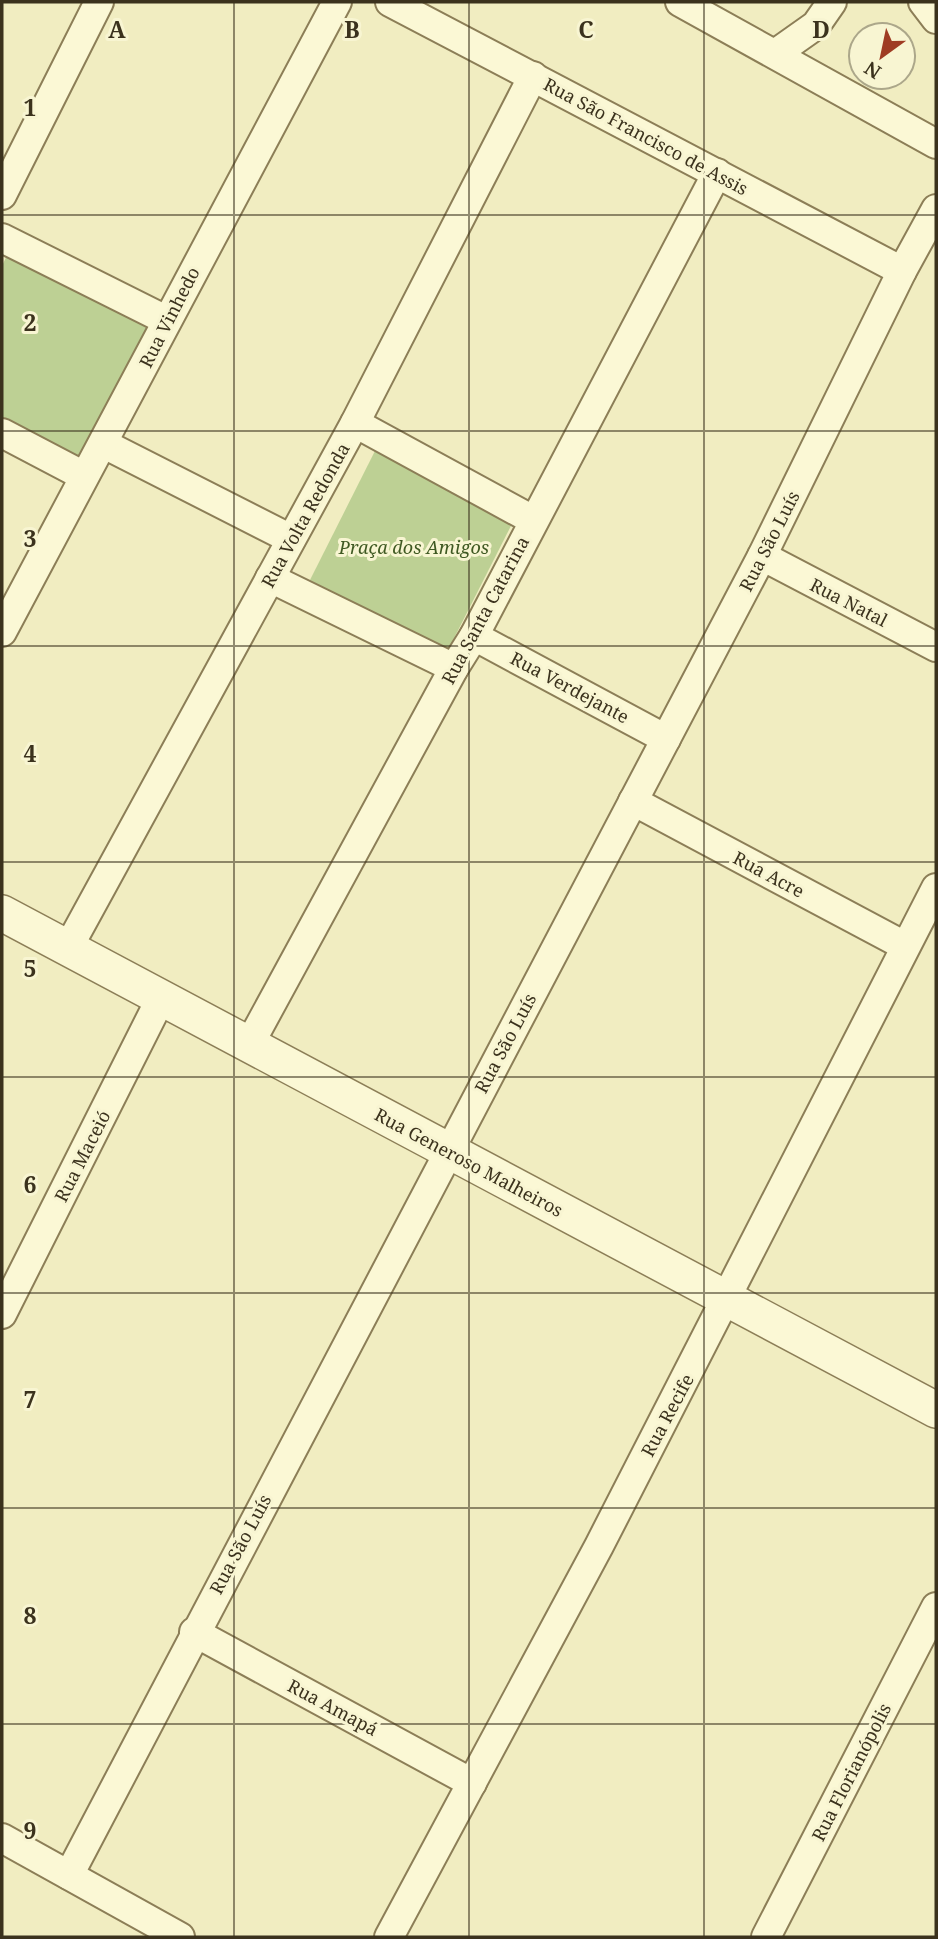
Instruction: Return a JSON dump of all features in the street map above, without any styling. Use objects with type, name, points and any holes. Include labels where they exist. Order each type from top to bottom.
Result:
[{"type":"street","points":[[2,195],[99,2]]},
{"type":"street","name":"Rua Vinhedo","points":[[2,632],[337,2]]},
{"type":"street","name":"Rua São Francisco de Assis","points":[[390,2],[902,271]]},
{"type":"street","points":[[680,2],[936,144]]},
{"type":"street","points":[[775,54],[816,25],[832,2]]},
{"type":"street","points":[[923,2],[936,19]]},
{"type":"street","name":"Rua Volta Redonda","points":[[68,948],[355,423],[533,76]]},
{"type":"street","name":"Rua Santa Catarina","points":[[249,1045],[474,636],[717,173]]},
{"type":"street","name":"Rua São Luís","points":[[69,1875],[194,1632],[762,556],[902,271],[936,209]]},
{"type":"street","points":[[2,238],[166,320]]},
{"type":"street","points":[[355,423],[533,520]]},
{"type":"street","points":[[2,433],[84,476]]},
{"type":"street","points":[[104,444],[291,539]]},
{"type":"street","name":"Rua Natal","points":[[762,556],[936,647]]},
{"type":"street","points":[[270,578],[454,668]]},
{"type":"street","name":"Rua Verdejante","points":[[474,636],[666,739]]},
{"type":"street","name":"Rua Acre","points":[[633,801],[905,947]]},
{"type":"street","name":"Rua Recife","points":[[389,1937],[727,1299],[936,888]]},
{"type":"street","name":"Rua Generoso Malheiros","points":[[2,914],[936,1410]]},
{"type":"street","name":"Rua Maceió","points":[[2,1314],[161,998]]},
{"type":"street","name":"Rua Florianópolis","points":[[766,1937],[936,1607]]},
{"type":"street","name":"Rua Amapá","points":[[194,1632],[472,1783]]},
{"type":"street","points":[[2,1838],[180,1937]]},
{"type":"green space","points":[[9,251],[158,328],[81,459],[2,418],[2,266]]},
{"type":"green space","name":"Praça dos Amigos","points":[[381,439],[517,514],[446,654],[310,580]]}]
